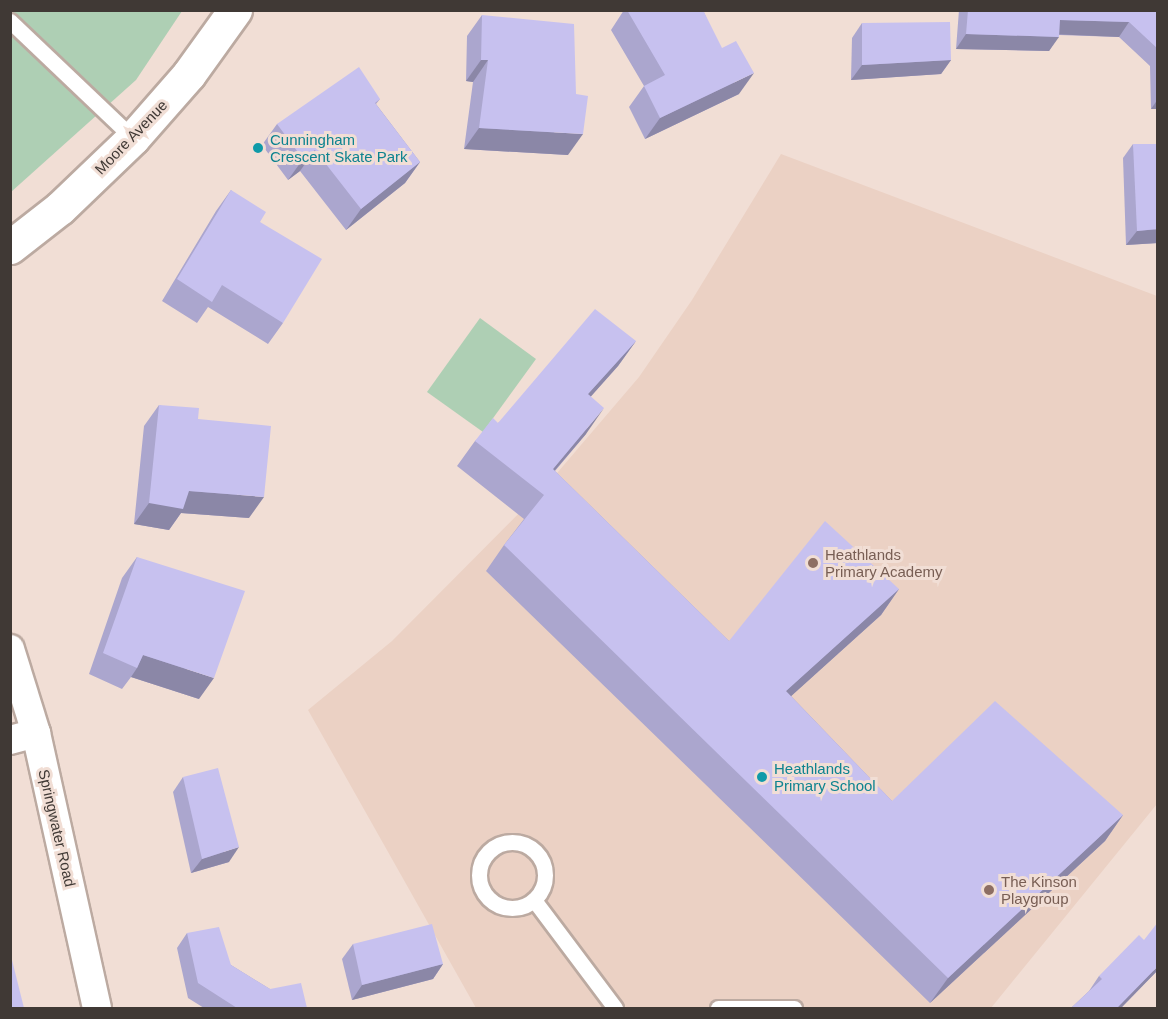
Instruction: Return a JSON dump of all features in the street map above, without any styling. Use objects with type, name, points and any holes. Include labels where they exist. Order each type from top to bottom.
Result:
[{"type":"street","name":"Moore Avenue","points":[[10,247],[60,208],[133,138],[189,74],[235,10]]},
{"type":"street","name":"Springwater Road","points":[[10,649],[23,737],[98,1008]]},
{"type":"lane","points":[[17,10],[13,24],[133,138]]},
{"type":"lane","points":[[512,842],[526,845],[537,854],[544,867],[545,881],[534,900],[516,909],[491,901],[478,878],[486,854],[498,845],[512,842]]},
{"type":"lane","points":[[534,900],[615,1008]]},
{"type":"lane","points":[[717,1008],[794,1008]]},
{"type":"shaded area","name":"Heathlands Primary Academy","points":[[781,154],[1157,296],[1157,804],[991,1008],[476,1008],[308,710],[392,641],[546,486],[639,377],[692,300]]},
{"type":"green space","points":[[11,11],[182,11],[136,80],[11,192]]},
{"type":"green space","points":[[480,318],[536,359],[483,432],[427,392]]},
{"type":"building","points":[[627,10],[703,10],[722,48],[736,41],[754,73],[660,118],[644,86],[665,75]]},
{"type":"building","points":[[968,10],[1158,10],[1158,49],[1129,22],[1060,20],[1059,37],[966,34]]},
{"type":"building","points":[[482,15],[574,24],[576,94],[588,96],[583,134],[479,128],[488,60],[481,60]]},
{"type":"building","points":[[950,22],[951,60],[862,65],[862,23]]},
{"type":"building","points":[[359,67],[380,99],[375,103],[420,162],[361,209],[315,150],[303,159],[277,124]]},
{"type":"building","points":[[1133,144],[1158,144],[1158,229],[1137,231]]},
{"type":"building","points":[[231,190],[266,212],[260,222],[322,259],[283,323],[222,285],[212,302],[177,279]]},
{"type":"building","name":"Heathlands Primary School","points":[[595,309],[636,341],[588,394],[604,408],[553,469],[729,641],[825,521],[899,589],[786,691],[892,801],[995,701],[1123,815],[948,978],[504,545],[544,495],[475,441],[493,418],[498,423]]},
{"type":"building","points":[[159,405],[199,408],[198,419],[271,426],[264,497],[189,491],[183,509],[149,503]]},
{"type":"building","points":[[137,557],[245,591],[214,678],[143,655],[137,668],[103,653]]},
{"type":"building","points":[[218,768],[239,847],[202,859],[183,777]]},
{"type":"building","points":[[1158,922],[1158,966],[1117,1008],[1071,1008],[1102,979],[1099,976],[1139,935],[1144,940]]},
{"type":"building","points":[[432,924],[443,964],[362,985],[353,944]]},
{"type":"building","points":[[219,927],[231,965],[270,989],[301,983],[307,1008],[237,1008],[198,983],[187,933]]},
{"type":"building","points":[[10,960],[12,960],[24,1008],[10,1008]]},
{"type":"place","name":"Cunningham Crescent Skate Park","points":[[258,148]]},
{"type":"place","name":"Heathlands Primary Academy","points":[[813,563]]},
{"type":"place","name":"Heathlands Primary School","points":[[762,777]]},
{"type":"place","name":"The Kinson Playgroup","points":[[989,890]]}]
